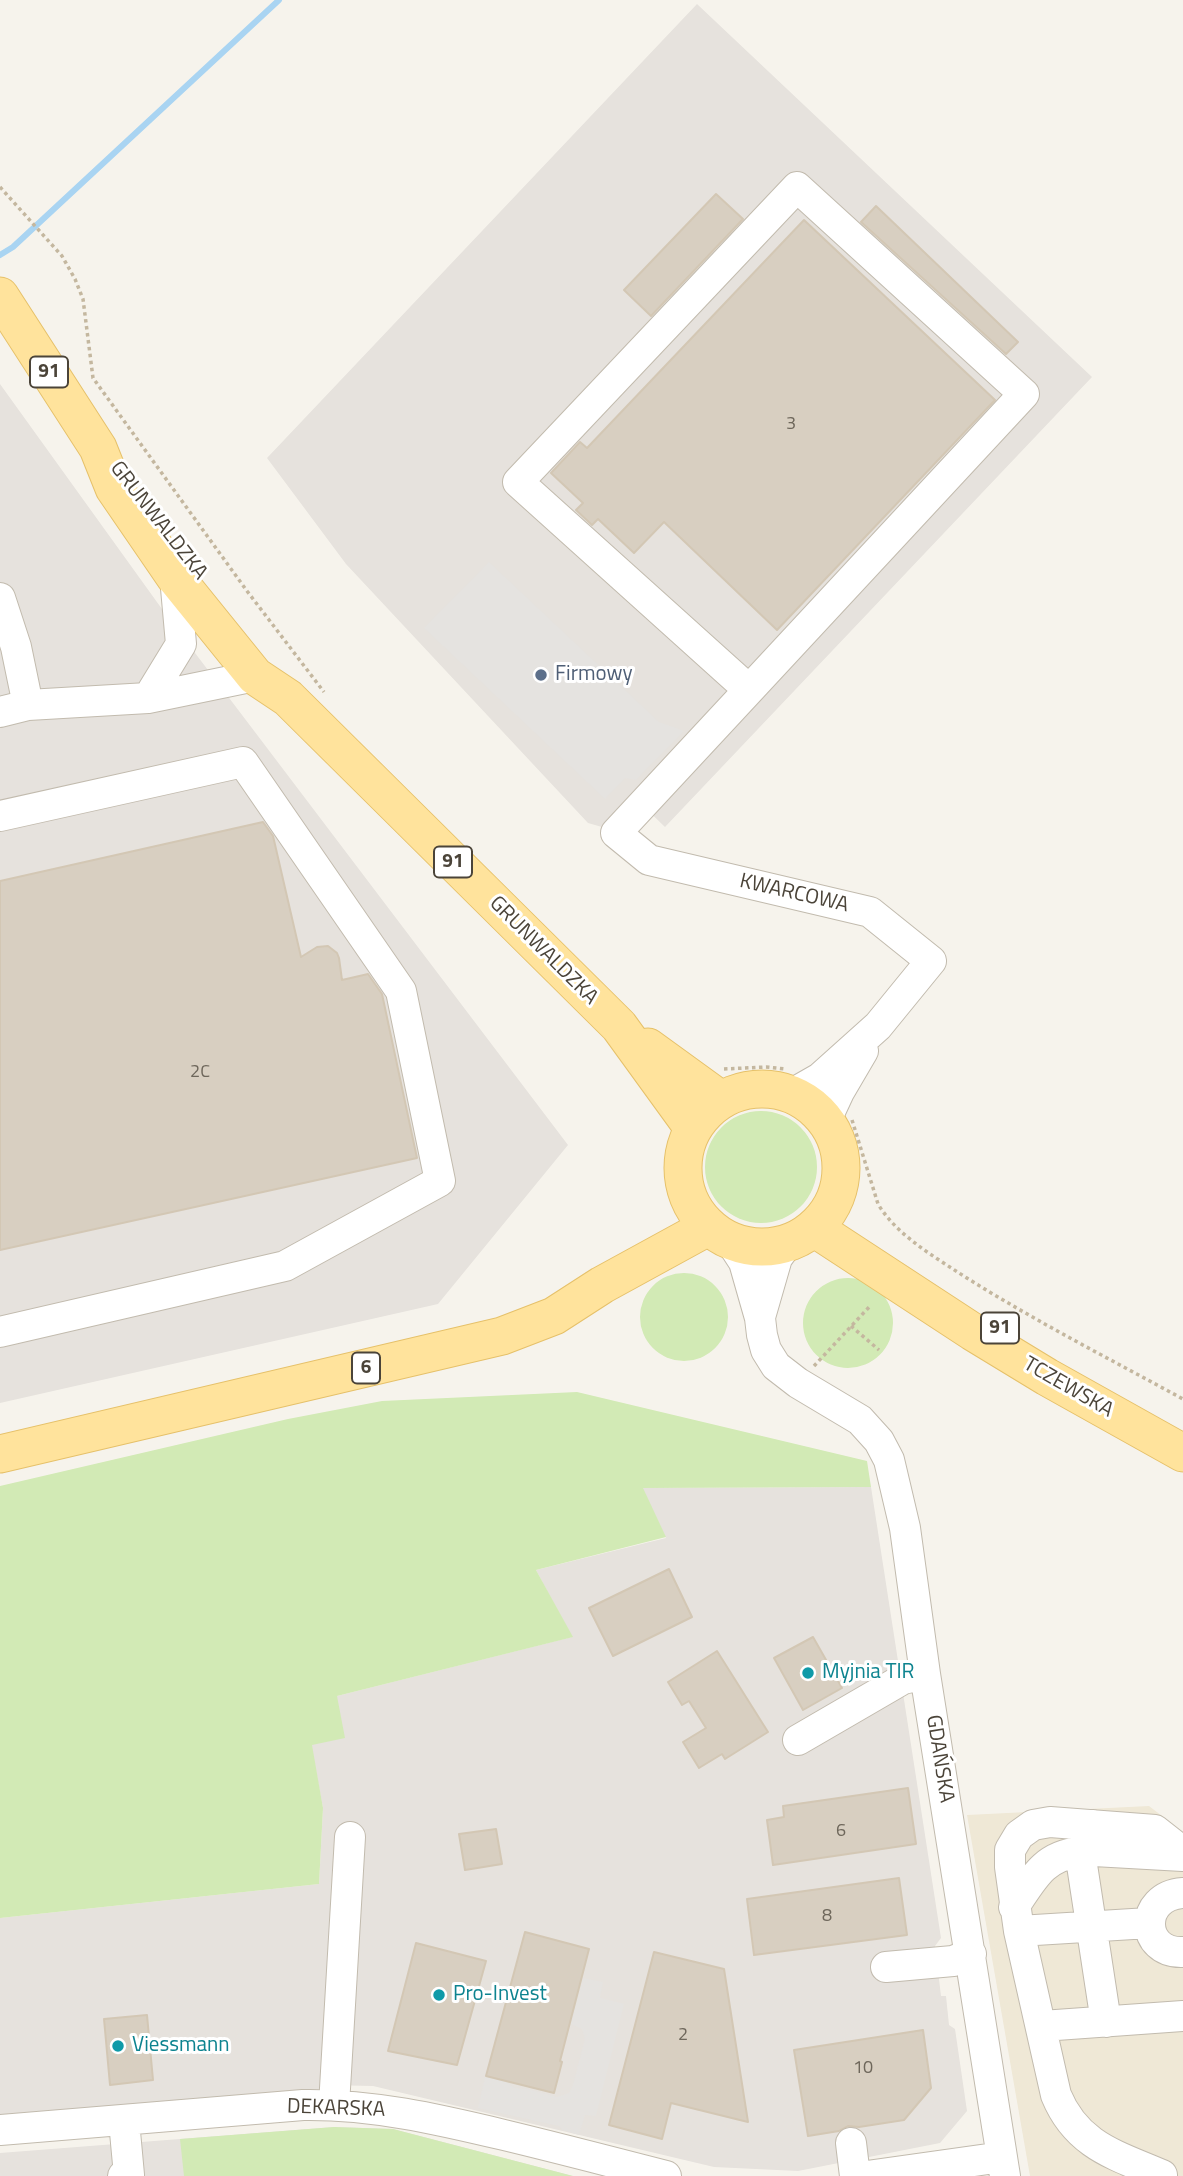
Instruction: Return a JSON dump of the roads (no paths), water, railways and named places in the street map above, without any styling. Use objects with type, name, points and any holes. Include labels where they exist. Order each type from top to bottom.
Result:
[{"type":"main road","name":"GRUNWALDZKA","points":[[0,296],[98,448],[114,488],[176,578],[256,676],[288,698],[619,1026],[693,1128]]},
{"type":"main road","name":"GRUNWALDZKA","points":[[98,448],[124,470],[227,611],[271,664],[288,698]]},
{"type":"main road","name":"GRUNWALDZKA","points":[[619,1026],[720,1084]]},
{"type":"main road","points":[[791,1082],[805,1101],[837,1116],[840,1182],[812,1225],[759,1248],[720,1234],[695,1212],[686,1194],[682,1172],[684,1149],[693,1128],[720,1084],[737,1093],[774,1089],[791,1082]]},
{"type":"main road","name":"6","points":[[602,1285],[650,1239],[686,1194]]},
{"type":"main road","name":"TCZEWSKA","points":[[812,1225],[859,1230],[997,1326],[1183,1430]]},
{"type":"main road","name":"TCZEWSKA","points":[[812,1225],[973,1332],[1183,1453]]},
{"type":"main road","name":"6","points":[[0,1454],[502,1336],[554,1316],[602,1285],[720,1234]]},
{"type":"street","points":[[797,187],[1024,394],[749,690],[517,482],[797,187]]},
{"type":"street","points":[[148,698],[181,644],[176,578]]},
{"type":"street","points":[[0,597],[16,647],[9,706]]},
{"type":"street","points":[[9,706],[148,698],[256,676]]},
{"type":"street","points":[[0,680],[12,687],[9,706]]},
{"type":"street","name":"KWARCOWA","points":[[749,690],[616,833],[649,860],[870,912],[931,961],[878,1026],[839,1092],[837,1116]]},
{"type":"street","points":[[0,816],[243,762],[401,991],[440,1181],[285,1266],[0,1332]]},
{"type":"street","name":"KWARCOWA","points":[[791,1082],[820,1078],[878,1026]]},
{"type":"street","name":"GDAŃSKA","points":[[760,1318],[777,1258],[812,1225]]},
{"type":"street","name":"GDAŃSKA","points":[[720,1234],[744,1262],[766,1350],[776,1366],[798,1383],[860,1420],[879,1441],[889,1460],[905,1528],[925,1674],[1004,2167]]},
{"type":"street","points":[[798,1740],[903,1679],[925,1674]]},
{"type":"street","points":[[1089,1843],[1049,1822],[1033,1825],[1019,1835],[1010,1850],[1016,1919],[1056,2095],[1072,2125],[1085,2137],[1104,2149],[1167,2175]]},
{"type":"street","points":[[1016,1919],[1035,1876],[1048,1862],[1089,1843],[1155,1830],[1179,1855],[1177,1893],[1160,1900],[1152,1910],[1149,1923],[1152,1936],[1161,1947],[1174,1953],[1183,1952]]},
{"type":"street","points":[[334,2105],[350,1837]]},
{"type":"street","points":[[1089,1843],[1091,1927],[1106,2022]]},
{"type":"street","points":[[1016,1919],[1091,1927],[1149,1923]]},
{"type":"street","points":[[886,1967],[953,1961],[971,1954]]},
{"type":"street","points":[[1042,2026],[1183,2016]]},
{"type":"street","name":"DEKARSKA","points":[[0,2130],[303,2105],[334,2105],[395,2111],[450,2122],[666,2176]]},
{"type":"street","points":[[123,2176],[129,2175],[124,2121]]},
{"type":"street","points":[[851,2143],[855,2176]]},
{"type":"street","points":[[867,2176],[1004,2167]]},
{"type":"waterway","points":[[0,255],[13,247],[279,0]]},
{"type":"place","name":"Firmowy","points":[[541,675]]},
{"type":"place","name":"Myjnia TIR","points":[[808,1673]]},
{"type":"place","name":"Pro-Invest","points":[[439,1995]]},
{"type":"place","name":"Viessmann","points":[[118,2046]]}]
